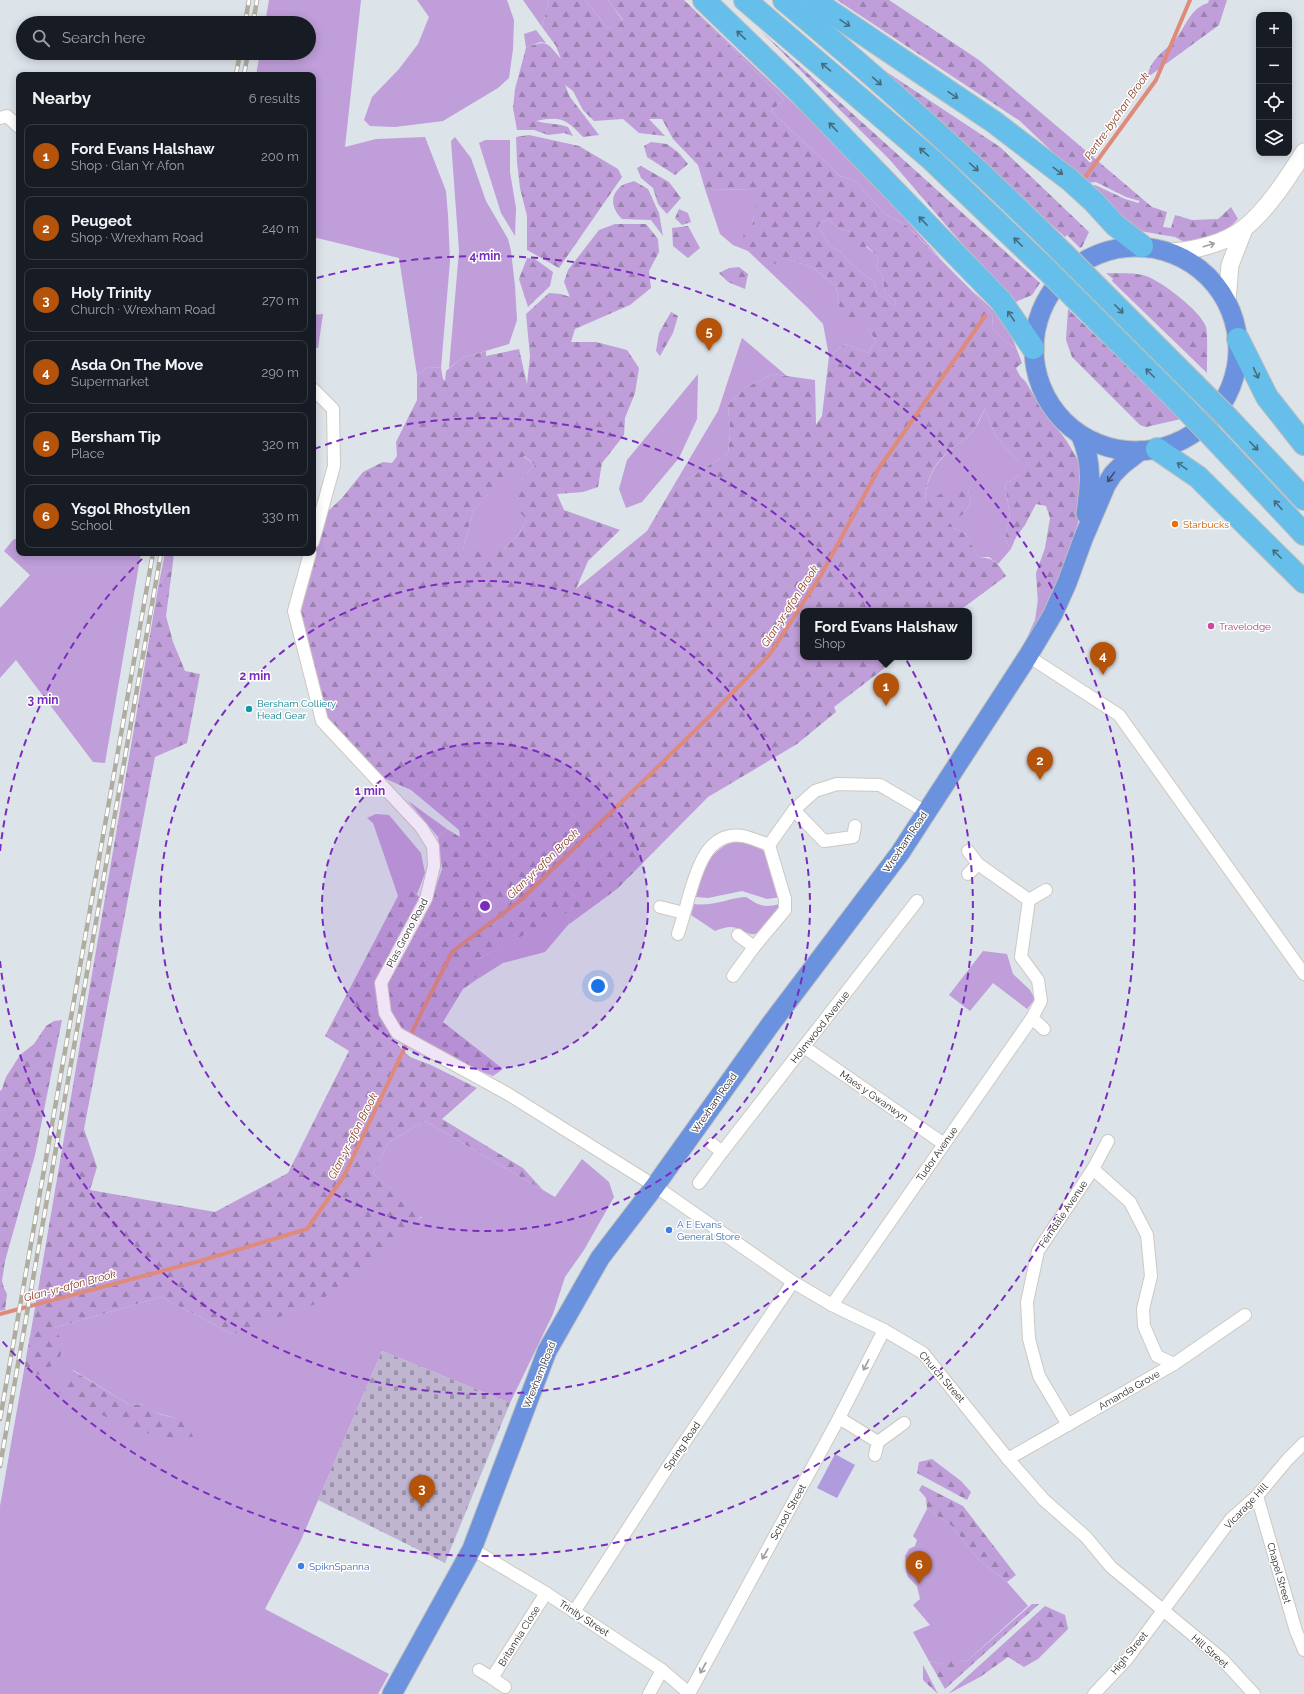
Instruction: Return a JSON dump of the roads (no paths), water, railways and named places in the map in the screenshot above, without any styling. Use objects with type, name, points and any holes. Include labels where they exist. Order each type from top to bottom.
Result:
[{"type":"highway","points":[[704,0],[794,87],[1001,301],[1033,348]]},
{"type":"highway","points":[[745,0],[932,160],[1046,269],[1178,401],[1304,534]]},
{"type":"highway","points":[[784,0],[944,140],[1012,202],[1227,417],[1304,498]]},
{"type":"highway","points":[[813,0],[994,122],[1070,180],[1094,202],[1115,226],[1142,246]]},
{"type":"highway","points":[[1238,338],[1267,397],[1304,444]]},
{"type":"highway","points":[[1148,450],[1198,477],[1304,582]]},
{"type":"main road","points":[[1171,252],[1194,249],[1218,242],[1244,229],[1261,211],[1288,177],[1304,152]]},
{"type":"main road","points":[[1227,300],[1230,265],[1244,229]]},
{"type":"main road","points":[[1142,246],[1171,252],[1188,260],[1203,271],[1227,300],[1234,319],[1238,338],[1236,370],[1231,388],[1219,409],[1202,427],[1181,441],[1148,450],[1109,448],[1081,436],[1055,413],[1039,382],[1033,348],[1039,316],[1054,286],[1078,264],[1109,250],[1142,246]]},
{"type":"main road","name":"Wrexham Road","points":[[1081,436],[1087,451],[1090,483],[1083,540]]},
{"type":"main road","name":"Wrexham Road","points":[[392,1694],[472,1549],[547,1351],[600,1258],[655,1186],[770,1025],[900,853],[1028,656],[1053,614],[1106,485],[1113,474],[1122,465],[1148,450]]},
{"type":"street","points":[[0,118],[7,116],[16,125]]},
{"type":"street","points":[[316,392],[333,409],[334,466],[316,531]]},
{"type":"street","name":"Plas Grono Road","points":[[309,556],[294,612],[322,722],[421,827],[433,846],[434,866],[426,899],[380,983],[384,1013],[397,1033],[400,1035],[508,1094],[655,1186]]},
{"type":"street","points":[[1028,656],[1118,715],[1304,974]]},
{"type":"street","points":[[769,845],[794,810],[815,791],[837,784],[880,785],[926,812]]},
{"type":"street","points":[[794,810],[824,841],[853,837],[854,826]]},
{"type":"street","points":[[678,934],[695,874],[703,857],[711,846],[720,840],[733,836],[743,836],[769,845]]},
{"type":"street","points":[[733,976],[754,947],[785,910],[785,899],[769,845]]},
{"type":"street","points":[[968,851],[978,864],[1029,900],[1046,890]]},
{"type":"street","points":[[968,874],[978,864]]},
{"type":"street","name":"Tudor Avenue","points":[[832,1304],[1032,1018],[1041,1001],[1038,980],[1021,957],[1029,900]]},
{"type":"street","name":"Holmwood Avenue","points":[[699,1183],[717,1148],[804,1047],[917,901]]},
{"type":"street","points":[[660,907],[684,913]]},
{"type":"street","points":[[738,935],[754,947]]},
{"type":"street","points":[[1032,1018],[1044,1029]]},
{"type":"street","name":"Maes y Gwanwyn","points":[[804,1047],[944,1144]]},
{"type":"street","name":"Ferndale Avenue","points":[[1068,1426],[1039,1376],[1029,1340],[1027,1302],[1038,1250],[1093,1169],[1108,1141]]},
{"type":"street","points":[[1093,1169],[1130,1202],[1147,1235],[1151,1276],[1144,1309],[1144,1326],[1157,1356],[1174,1364]]},
{"type":"street","name":"Church Street","points":[[655,1186],[793,1282],[832,1304],[884,1330],[923,1353],[1008,1459],[1044,1500],[1086,1537],[1111,1567],[1162,1611]]},
{"type":"street","name":"Spring Road","points":[[574,1612],[672,1462],[793,1282]]},
{"type":"street","name":"Amanda Grove","points":[[1008,1459],[1174,1364],[1245,1315]]},
{"type":"street","name":"School Street","points":[[690,1693],[839,1418],[884,1330]]},
{"type":"street","points":[[839,1418],[878,1442]]},
{"type":"street","points":[[875,1455],[878,1442],[904,1423]]},
{"type":"street","name":"Vicarage Hill","points":[[1162,1611],[1231,1519],[1257,1496],[1288,1459],[1304,1443]]},
{"type":"street","name":"Chapel Street","points":[[1257,1496],[1296,1631],[1304,1650]]},
{"type":"street","name":"Trinity Street","points":[[472,1549],[546,1593],[662,1670],[690,1693]]},
{"type":"street","name":"Britannia Close","points":[[492,1678],[546,1593]]},
{"type":"street","name":"High Street","points":[[1094,1694],[1126,1659],[1162,1611]]},
{"type":"street","name":"Hill Street","points":[[1162,1611],[1222,1659],[1254,1694]]},
{"type":"street","points":[[479,1670],[505,1687]]},
{"type":"street","points":[[649,1694],[662,1670]]},
{"type":"waterway","name":"Pentre-bychan Brook","points":[[1086,176],[1156,80],[1190,0]]},
{"type":"waterway","name":"Glan-yr-afon Brook","points":[[0,1314],[200,1261],[307,1229],[344,1176],[424,1007],[452,952],[522,899],[711,715],[770,654],[821,575],[879,468],[985,316]]},
{"type":"railway","points":[[246,16],[249,0]]},
{"type":"railway","points":[[254,16],[257,0]]},
{"type":"railway","points":[[237,72],[239,60]]},
{"type":"railway","points":[[245,72],[247,60]]},
{"type":"railway","points":[[0,1419],[152,556]]},
{"type":"railway","points":[[0,1466],[160,556]]},
{"type":"place","name":"Bersham Tip","points":[[709,351]]},
{"type":"place","name":"Starbucks","points":[[1175,524]]},
{"type":"place","name":"Travelodge","points":[[1211,626]]},
{"type":"place","name":"Asda On The Move","points":[[1103,675]]},
{"type":"place","name":"Ford Evans Halshaw","points":[[886,706]]},
{"type":"place","name":"Bersham Colliery Head Gear","points":[[249,709]]},
{"type":"place","name":"Peugeot","points":[[1040,780]]},
{"type":"place","name":"A E Evans General Store","points":[[669,1230]]},
{"type":"place","name":"Holy Trinity","points":[[422,1508]]},
{"type":"place","name":"SpiknSpanna","points":[[301,1566]]},
{"type":"place","name":"Ysgol Rhostyllen","points":[[919,1584]]}]
